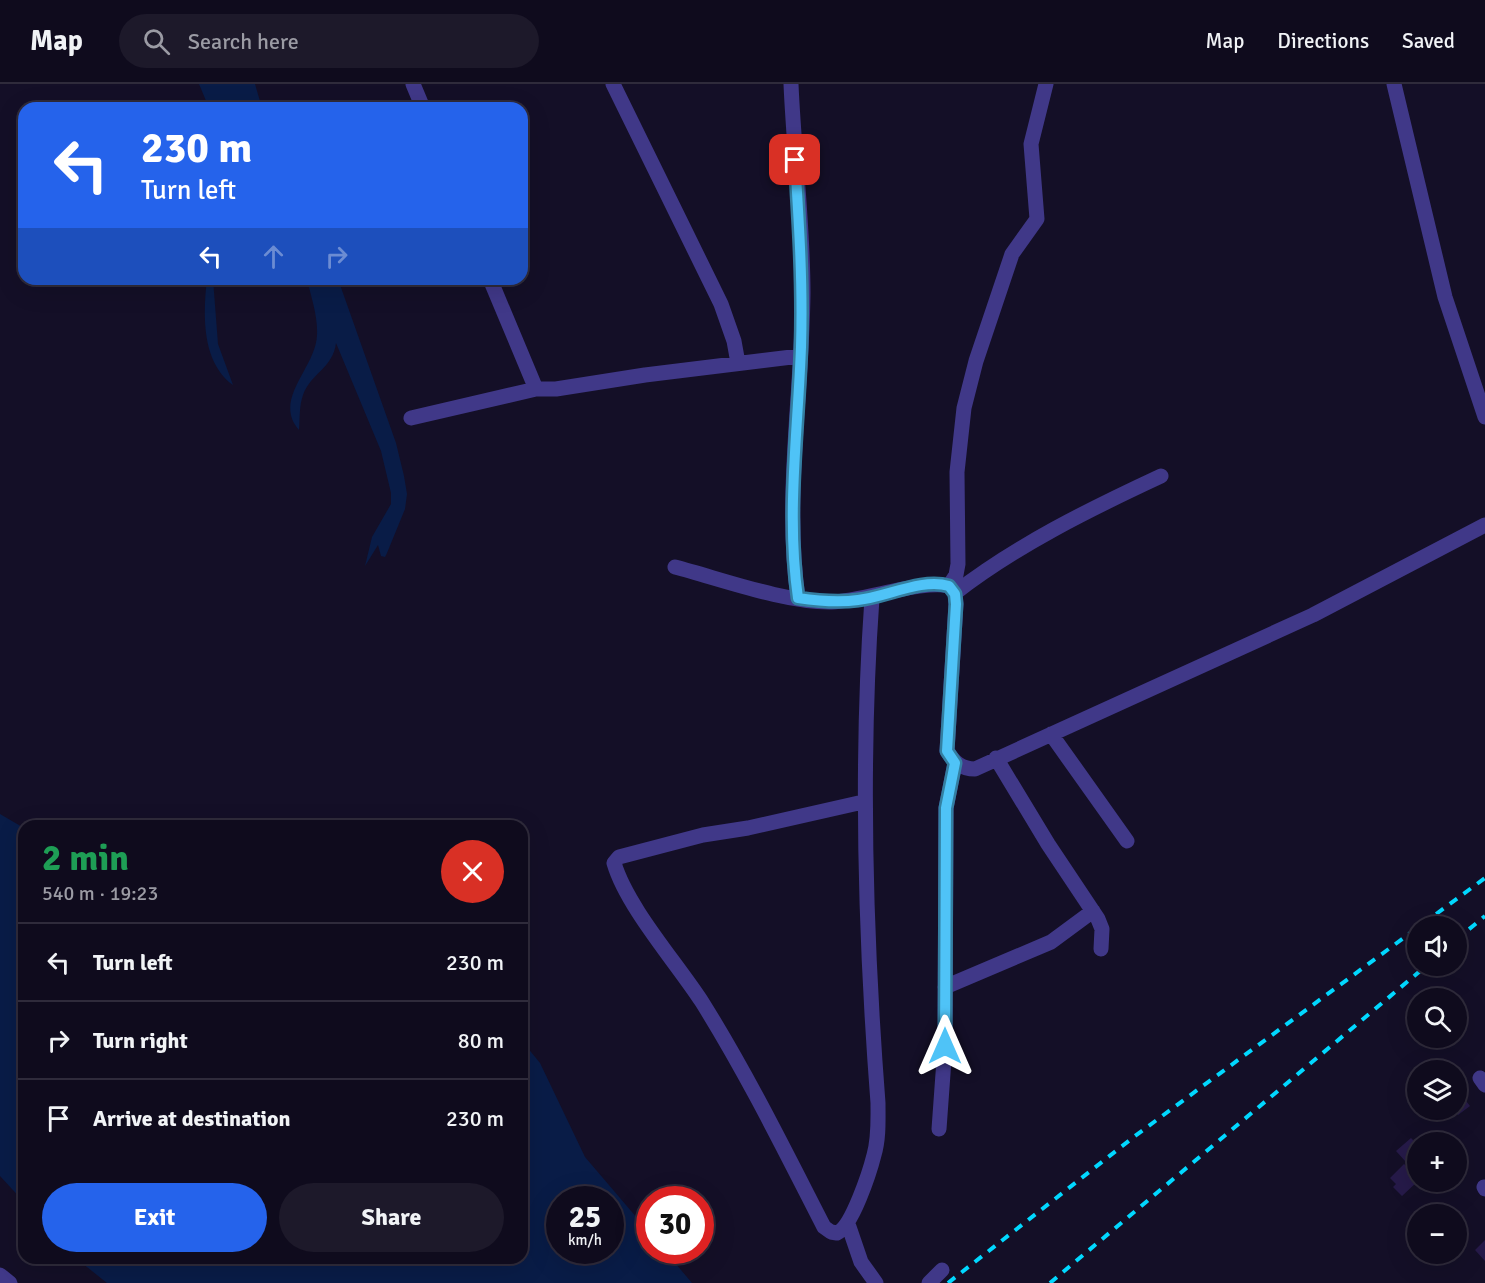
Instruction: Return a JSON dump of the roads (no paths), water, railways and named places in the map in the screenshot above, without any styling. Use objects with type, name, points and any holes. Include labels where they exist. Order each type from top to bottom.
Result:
[{"type":"street","points":[[413,84],[420,102]]},
{"type":"street","points":[[613,84],[722,304],[732,332],[738,363]]},
{"type":"street","points":[[790,84],[802,257],[800,356],[792,515],[792,559],[798,598]]},
{"type":"street","points":[[1046,84],[1031,144],[1037,219],[1012,254],[976,361],[964,408],[957,472],[958,564],[952,590],[956,604],[947,751],[955,763],[966,769],[975,769],[1313,615],[1485,525]]},
{"type":"street","points":[[1394,84],[1445,297],[1485,417]]},
{"type":"street","points":[[493,285],[536,389]]},
{"type":"street","points":[[411,418],[536,389],[556,389],[800,356]]},
{"type":"street","points":[[952,590],[1090,510],[1161,476]]},
{"type":"street","points":[[675,567],[798,598],[829,602],[872,598],[936,583],[952,590]]},
{"type":"street","points":[[863,802],[748,828],[703,835],[618,857],[614,863],[630,897],[702,1002],[763,1108],[824,1227],[837,1233],[848,1224],[875,1154],[878,1103],[863,802],[865,692],[872,598]]},
{"type":"street","points":[[1051,734],[1126,841]]},
{"type":"street","points":[[996,758],[1048,844],[1093,911],[1102,929],[1101,949]]},
{"type":"street","points":[[939,1129],[944,1066],[946,808],[955,763]]},
{"type":"street","points":[[945,987],[1051,942],[1093,911]]},
{"type":"street","points":[[848,1224],[861,1262],[876,1283]]},
{"type":"street","points":[[928,1283],[942,1270]]},
{"type":"street","points":[[0,1275],[10,1283]]},
{"type":"water","points":[[199,84],[255,84],[260,102],[206,102]]},
{"type":"water","points":[[207,285],[213,285],[218,344],[233,385],[215,364],[207,336]]},
{"type":"water","points":[[308,285],[340,285],[396,443],[404,476],[407,494],[405,509],[387,553],[385,557],[381,556],[378,545],[365,566],[372,537],[391,504],[391,493],[381,451],[336,343],[331,359],[311,381],[303,395],[299,430],[292,418],[290,407],[293,395],[315,347],[317,328]]},
{"type":"water","points":[[0,814],[18,824],[18,1196],[0,1176]]},
{"type":"water","points":[[528,1048],[540,1063],[585,1157],[610,1186],[546,1186],[546,1264],[624,1264],[624,1203],[636,1217],[636,1264],[676,1264],[692,1283],[107,1283],[83,1264],[528,1264]]},
{"type":"railway","points":[[948,1283],[1135,1136],[1485,878]]},
{"type":"railway","points":[[1467,931],[1485,916]]},
{"type":"railway","points":[[1050,1283],[1414,976]]}]
